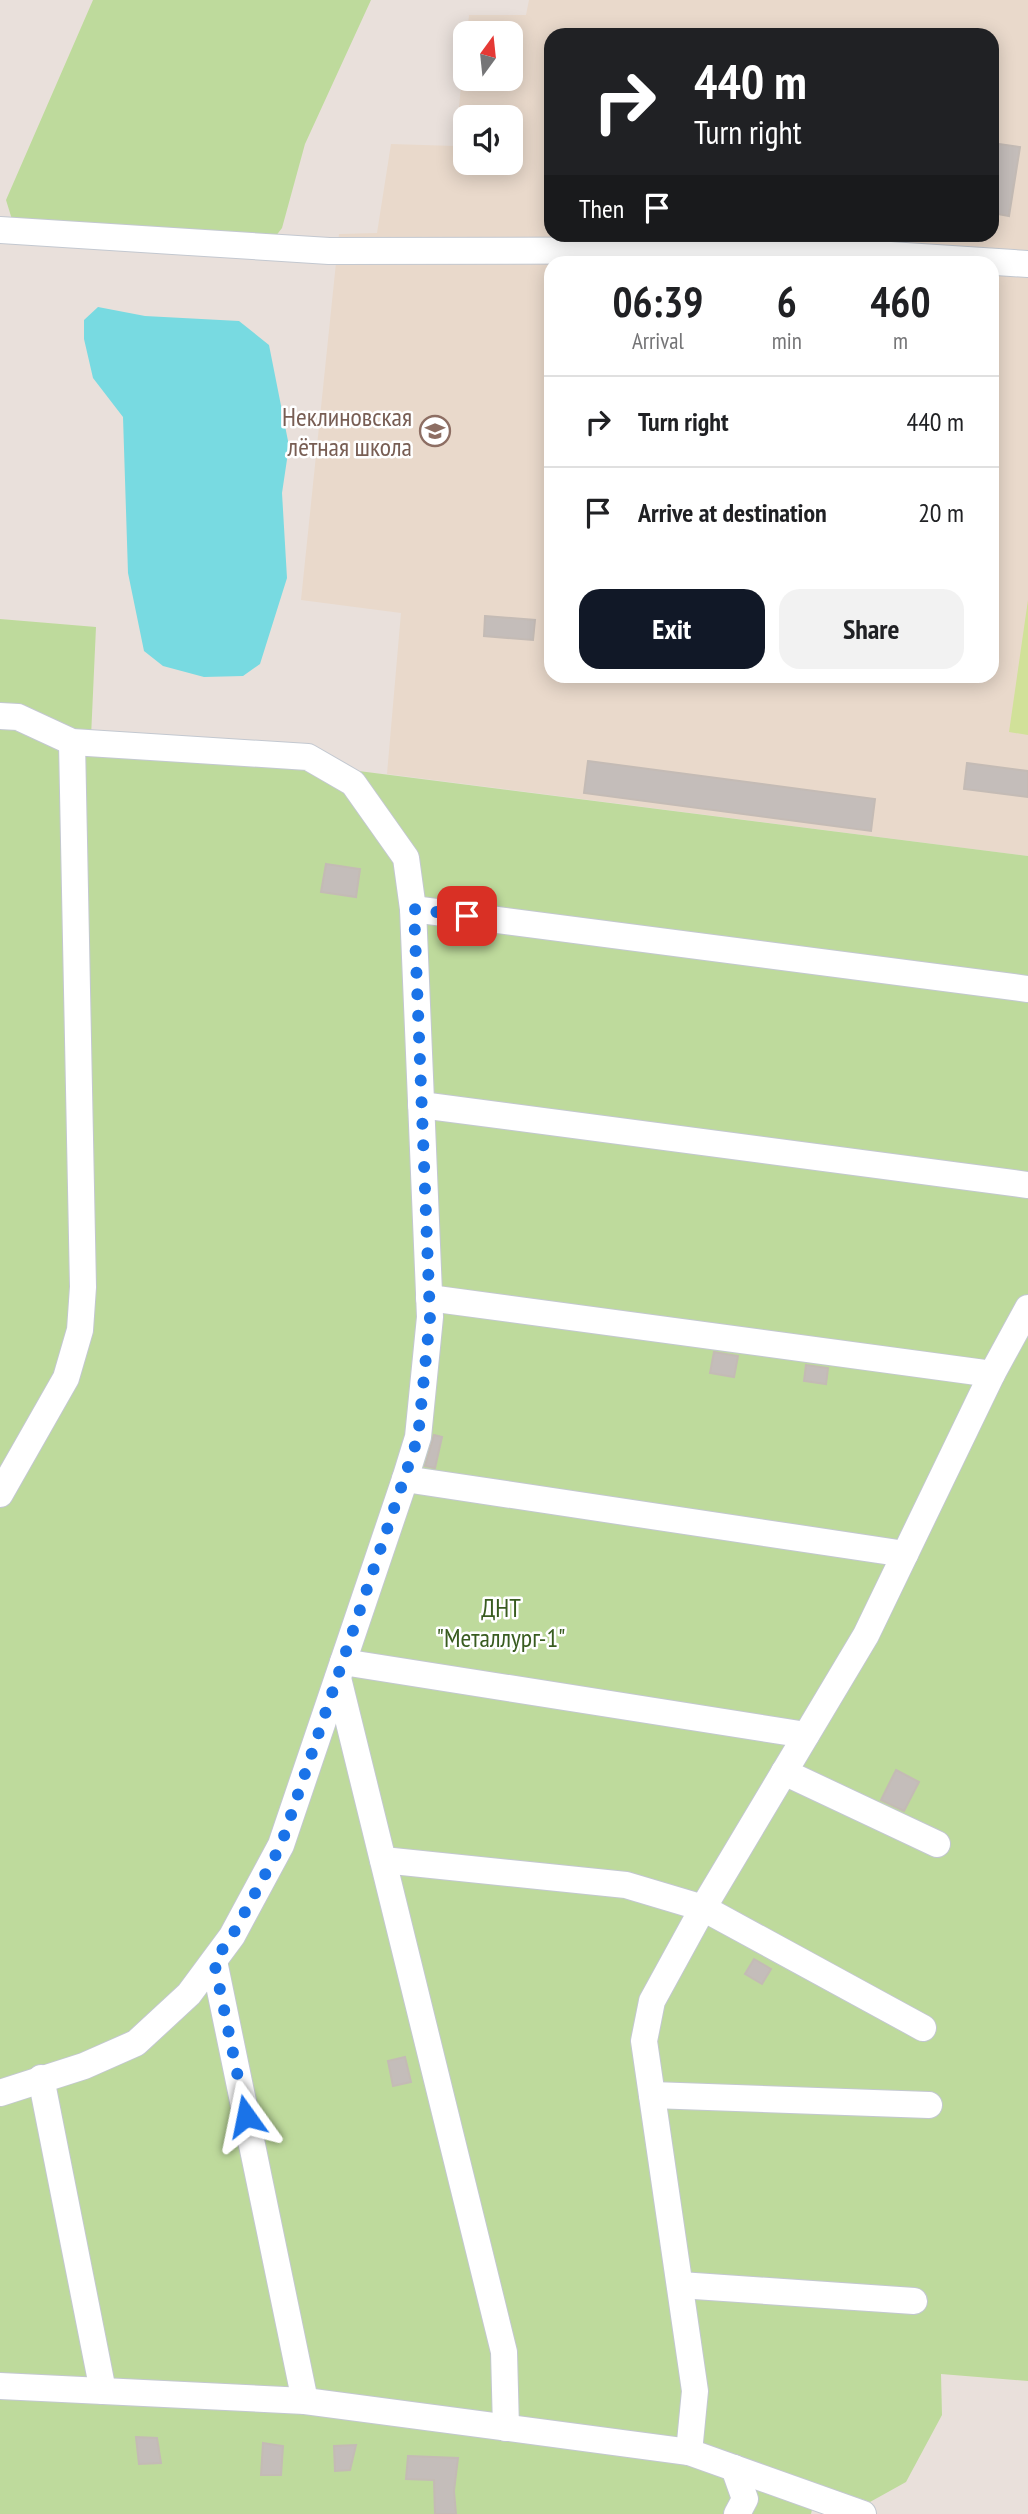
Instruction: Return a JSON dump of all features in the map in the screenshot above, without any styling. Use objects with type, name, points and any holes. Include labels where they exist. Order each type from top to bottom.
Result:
[{"type":"street","points":[[0,230],[329,251],[813,250],[905,256]]},
{"type":"street","points":[[999,262],[1028,264]]},
{"type":"street","points":[[0,716],[18,717],[72,742],[308,757],[353,783],[406,858],[414,909],[429,1298],[418,1437],[281,1845],[232,1936],[189,1994],[136,2043],[84,2066],[0,2093]]},
{"type":"street","points":[[0,1494],[66,1378],[80,1330],[83,1287],[72,742]]},
{"type":"street","points":[[414,909],[1028,989]]},
{"type":"street","points":[[421,1105],[1028,1185]]},
{"type":"street","points":[[429,1298],[992,1374]]},
{"type":"street","points":[[689,2452],[695,2391],[644,2041],[652,2001],[703,1908],[866,1635],[992,1374],[1028,1308]]},
{"type":"street","points":[[405,1479],[905,1554]]},
{"type":"street","points":[[341,1670],[806,1735]]},
{"type":"street","points":[[341,1670],[383,1860],[504,2352],[506,2428]]},
{"type":"street","points":[[784,1772],[937,1844]]},
{"type":"street","points":[[383,1860],[626,1885],[703,1908],[923,2028]]},
{"type":"street","points":[[214,1961],[305,2401]]},
{"type":"street","points":[[41,2078],[103,2391]]},
{"type":"street","points":[[652,2095],[929,2105]]},
{"type":"street","points":[[680,2285],[914,2301]]},
{"type":"street","points":[[0,2386],[305,2401],[689,2452],[734,2468],[811,2505],[863,2514]]},
{"type":"street","points":[[734,2468],[745,2499],[737,2514]]},
{"type":"shaded area","name":"Неклиновская лётная школа","points":[[529,0],[1028,0],[1028,856],[387,774],[401,613],[301,600],[339,234],[377,233],[391,144],[453,146],[453,175],[523,175],[523,105],[459,105],[461,91],[523,91],[523,21],[468,21],[469,15],[526,15]]},
{"type":"green space","points":[[93,0],[371,0],[305,144],[282,228],[265,250],[14,226],[6,200]]},
{"type":"green space","points":[[1028,600],[1028,735],[1009,732]]},
{"type":"green space","name":"ДНТ \"Металлург-1\"","points":[[0,619],[96,627],[91,737],[1028,856],[1028,2381],[941,2374],[942,2415],[906,2482],[870,2502],[699,2443],[0,2380]]},
{"type":"green space","points":[[0,2391],[353,2415],[681,2455],[812,2510],[811,2514],[0,2514]]},
{"type":"water","points":[[98,307],[145,316],[239,321],[269,345],[289,446],[282,493],[287,578],[260,664],[243,676],[204,677],[163,666],[144,651],[128,573],[123,417],[93,378],[84,339],[84,320]]},
{"type":"building","points":[[999,144],[1020,147],[1009,216],[999,214]]},
{"type":"building","points":[[485,616],[535,620],[533,640],[484,636]]},
{"type":"building","points":[[588,761],[875,799],[871,831],[584,793]]},
{"type":"building","points":[[967,763],[1028,771],[1028,797],[964,789]]},
{"type":"building","points":[[326,864],[360,869],[356,897],[321,892]]},
{"type":"building","points":[[714,1352],[738,1356],[734,1377],[710,1373]]},
{"type":"building","points":[[806,1365],[828,1368],[826,1384],[804,1381]]},
{"type":"building","points":[[434,1435],[442,1437],[435,1468],[425,1466]]},
{"type":"building","points":[[896,1770],[919,1782],[904,1811],[881,1800]]},
{"type":"building","points":[[754,1959],[771,1969],[762,1984],[745,1974]]},
{"type":"building","points":[[405,2057],[411,2082],[393,2086],[388,2061]]},
{"type":"building","points":[[136,2437],[157,2438],[161,2463],[139,2464]]},
{"type":"building","points":[[263,2443],[283,2446],[281,2475],[261,2475]]},
{"type":"building","points":[[356,2445],[350,2470],[335,2471],[334,2446]]},
{"type":"building","points":[[408,2456],[458,2458],[454,2491],[456,2514],[435,2514],[434,2480],[406,2479]]},
{"type":"place","name":"Неклиновская лётная школа","points":[[435,431]]},
{"type":"route","points":[[246,2116],[214,1961],[232,1936],[281,1845],[418,1437],[430,1317],[414,909],[467,916]]}]
